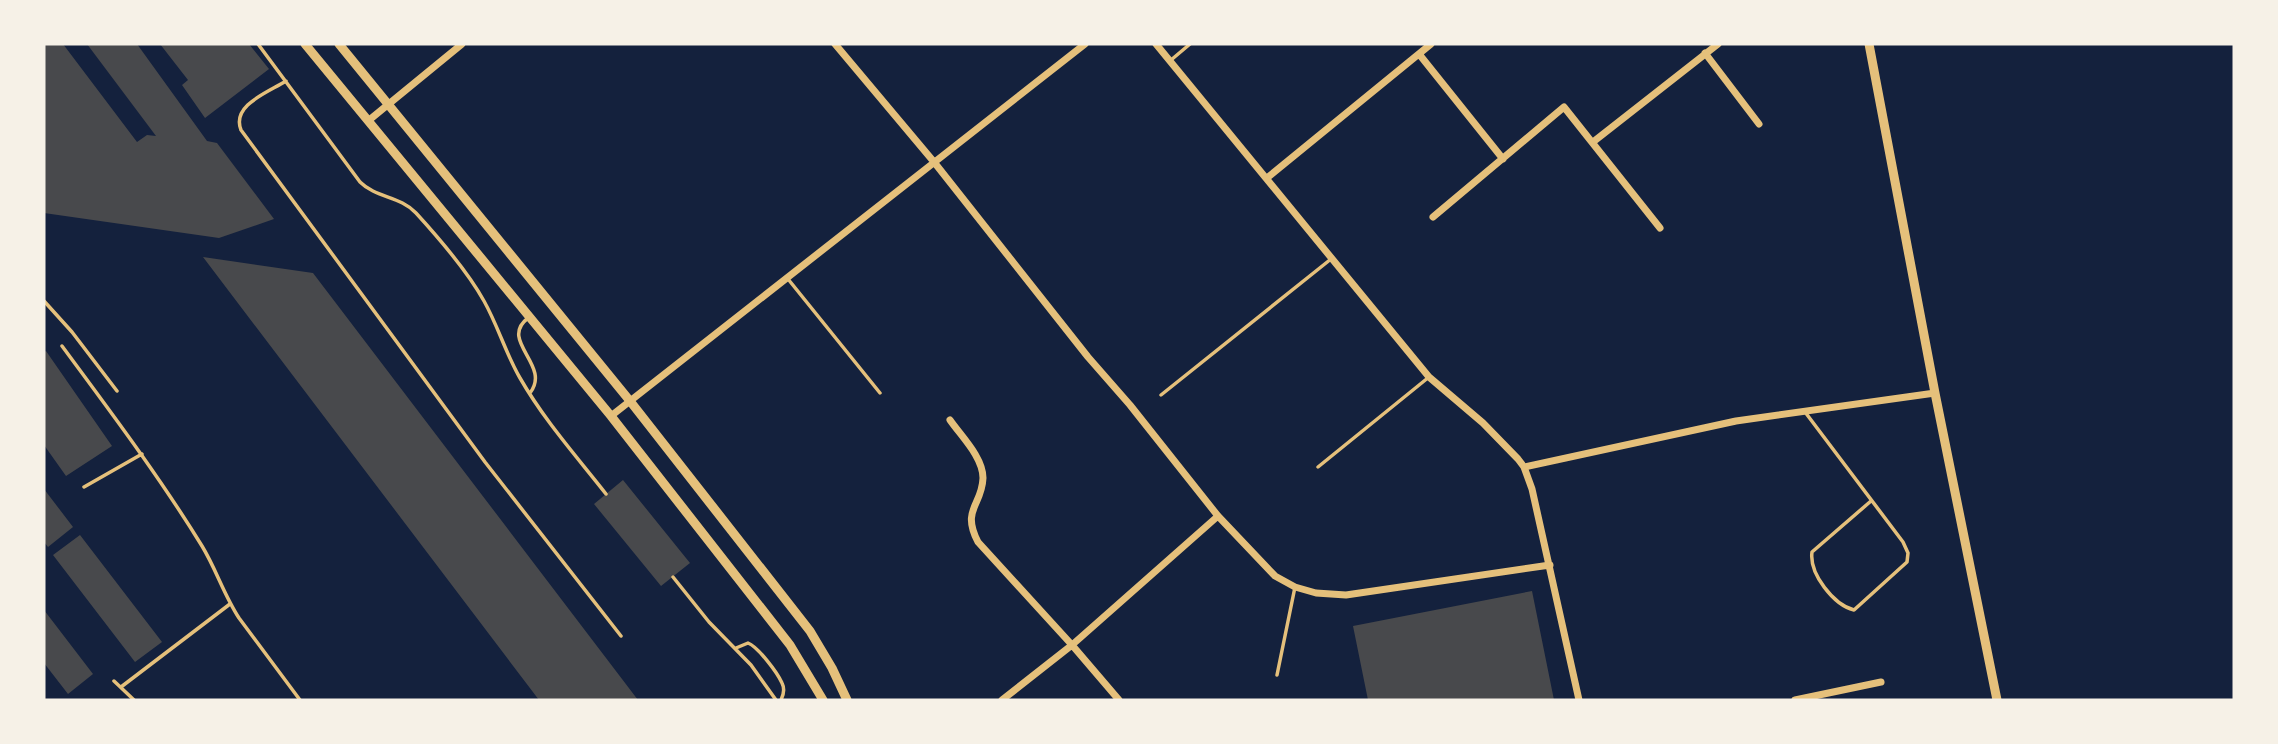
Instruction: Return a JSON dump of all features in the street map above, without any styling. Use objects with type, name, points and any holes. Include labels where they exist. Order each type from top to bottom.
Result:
[{"type":"street","points":[[305,44],[611,416],[790,645],[823,700]]},
{"type":"street","points":[[339,44],[630,401],[810,631],[847,700]]},
{"type":"street","points":[[368,121],[461,44]]},
{"type":"street","points":[[835,44],[934,162],[1087,357],[1130,405],[1218,516],[1275,576],[1295,587],[1317,593],[1346,594],[1550,565]]},
{"type":"street","points":[[611,416],[1085,44]]},
{"type":"street","points":[[1156,44],[1429,377],[1483,423],[1524,467],[1550,565],[1579,700]]},
{"type":"street","points":[[1267,178],[1431,44]]},
{"type":"street","points":[[1593,142],[1718,44]]},
{"type":"street","points":[[1869,44],[1997,700]]},
{"type":"street","points":[[1705,53],[1759,124]]},
{"type":"street","points":[[1419,54],[1503,159]]},
{"type":"street","points":[[1433,217],[1564,107],[1660,228]]},
{"type":"street","points":[[1524,467],[1736,421],[1935,393]]},
{"type":"street","points":[[950,419],[981,466],[983,478],[971,515],[971,529],[978,542],[1119,700]]},
{"type":"street","points":[[1002,700],[1072,645],[1218,516]]},
{"type":"street","points":[[1795,700],[1881,682]]},
{"type":"lane","points":[[258,44],[360,182],[369,190],[397,200],[413,210],[473,283],[486,303],[521,379],[606,494]]},
{"type":"lane","points":[[1171,60],[1190,44]]},
{"type":"lane","points":[[286,81],[242,110],[238,120],[241,130],[485,462],[621,636]]},
{"type":"lane","points":[[1161,396],[1333,258]]},
{"type":"lane","points":[[787,277],[880,393]]},
{"type":"lane","points":[[44,301],[72,332],[117,391]]},
{"type":"lane","points":[[528,318],[520,328],[518,337],[537,376],[536,385],[530,393]]},
{"type":"lane","points":[[62,346],[142,454],[202,545],[230,604],[300,700]]},
{"type":"lane","points":[[1318,467],[1429,377]]},
{"type":"lane","points":[[1805,412],[1903,542],[1908,553],[1907,562],[1854,610],[1844,607],[1815,573],[1811,561],[1812,552],[1871,501]]},
{"type":"lane","points":[[84,488],[142,454]]},
{"type":"lane","points":[[673,577],[709,622],[736,648],[779,700],[783,695],[783,684],[756,647],[748,643],[736,648]]},
{"type":"lane","points":[[1278,675],[1295,587]]},
{"type":"lane","points":[[121,687],[230,604]]},
{"type":"lane","points":[[114,681],[134,700]]},
{"type":"building","points":[[44,44],[63,44],[137,142],[147,135],[156,136],[87,44],[137,44],[207,141],[217,143],[274,219],[219,238],[44,213]]},
{"type":"building","points":[[160,44],[249,44],[269,69],[205,118],[182,85],[188,80]]},
{"type":"building","points":[[203,257],[313,273],[638,700],[539,700]]},
{"type":"building","points":[[46,351],[112,446],[66,476],[44,445]]},
{"type":"building","points":[[623,480],[690,563],[661,586],[594,504]]},
{"type":"building","points":[[44,489],[73,527],[48,547],[44,542]]},
{"type":"building","points":[[80,535],[162,642],[135,662],[53,555]]},
{"type":"building","points":[[1532,591],[1554,700],[1368,700],[1353,626]]},
{"type":"building","points":[[44,610],[93,674],[68,694],[44,663]]}]
